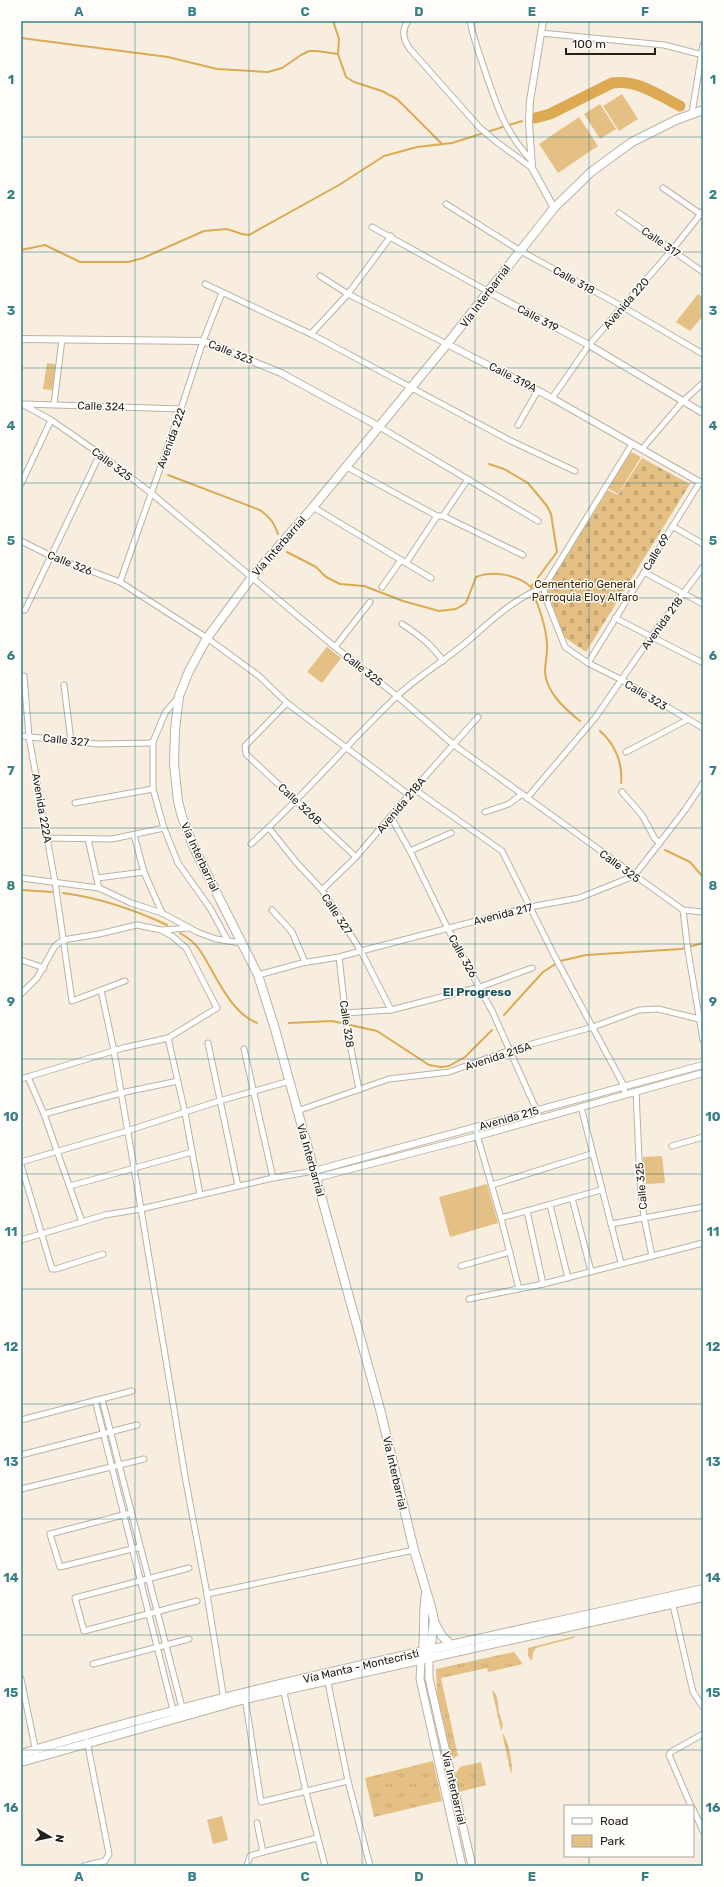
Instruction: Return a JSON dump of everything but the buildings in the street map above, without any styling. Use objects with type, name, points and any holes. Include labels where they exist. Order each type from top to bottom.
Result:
[{"type":"main road","name":"Vía Interbarrial","points":[[462,1866],[420,1679],[434,1620],[431,1607],[414,1550],[380,1408],[297,1111],[290,1081],[258,975],[194,848],[182,817],[177,795],[174,764],[174,730],[179,696],[189,671],[207,638],[252,577],[313,507],[378,426],[448,344],[489,292],[519,250],[554,208],[572,189],[612,156],[654,130],[692,113],[703,110]]},
{"type":"main road","name":"Vía Manta - Montecristi","points":[[327,1678],[425,1660],[672,1600],[703,1589]]},
{"type":"main road","name":"Vía Interbarrial","points":[[426,1593],[424,1606],[424,1638],[427,1651]]},
{"type":"main road","name":"Vía Manta - Montecristi","points":[[21,1754],[36,1753],[174,1714],[245,1696],[327,1678],[451,1645],[672,1600],[703,1597]]},
{"type":"main road","points":[[434,1620],[442,1636],[451,1645]]},
{"type":"main road","name":"Vía Interbarrial","points":[[425,1660],[472,1866]]},
{"type":"main road","name":"Vía Manta - Montecristi","points":[[21,1762],[36,1753]]},
{"type":"street","points":[[408,21],[403,31],[407,44],[480,128],[489,136],[532,165]]},
{"type":"street","points":[[470,21],[473,36],[499,114],[532,165],[554,208]]},
{"type":"street","points":[[532,165],[529,112],[543,21]]},
{"type":"street","points":[[541,33],[664,45],[702,55]]},
{"type":"street","points":[[692,113],[703,45]]},
{"type":"street","points":[[663,188],[702,214]]},
{"type":"street","name":"Calle 318","points":[[446,204],[519,250],[623,307],[703,354]]},
{"type":"street","name":"Calle 317","points":[[618,213],[703,272]]},
{"type":"street","name":"Avenida 220","points":[[552,398],[589,345],[702,214]]},
{"type":"street","name":"Calle 319","points":[[372,226],[489,292],[589,345],[703,413]]},
{"type":"street","points":[[311,334],[348,294],[391,236]]},
{"type":"street","name":"Calle 319A","points":[[320,276],[348,294],[538,390],[701,483]]},
{"type":"street","points":[[205,284],[311,334],[511,441],[575,471]]},
{"type":"street","name":"Avenida 222","points":[[120,582],[181,409],[203,341],[222,293]]},
{"type":"street","name":"Calle 323","points":[[21,339],[203,341],[281,373],[378,426]]},
{"type":"street","points":[[54,404],[62,339]]},
{"type":"street","points":[[642,449],[683,401],[703,383]]},
{"type":"street","points":[[518,425],[538,390]]},
{"type":"street","name":"Calle 324","points":[[22,404],[181,409]]},
{"type":"street","name":"Calle 325","points":[[22,404],[51,420],[100,454],[151,494],[335,647],[397,696],[454,745],[683,910]]},
{"type":"street","points":[[21,484],[51,420]]},
{"type":"street","points":[[378,426],[538,521]]},
{"type":"street","points":[[251,844],[297,801],[397,696],[442,662],[521,597],[541,588],[632,444]]},
{"type":"street","points":[[25,610],[100,454]]},
{"type":"street","points":[[345,466],[437,516],[443,516],[524,555]]},
{"type":"street","points":[[443,516],[468,479]]},
{"type":"street","name":"Calle 69","points":[[588,663],[672,526],[701,483]]},
{"type":"street","points":[[313,507],[431,578]]},
{"type":"street","points":[[382,587],[404,561],[437,516]]},
{"type":"street","points":[[672,526],[703,544]]},
{"type":"street","name":"Calle 326","points":[[21,541],[51,556],[120,582]]},
{"type":"street","name":"Avenida 218","points":[[527,798],[580,737],[703,567]]},
{"type":"street","points":[[644,572],[703,604]]},
{"type":"street","points":[[120,582],[207,638],[259,676],[287,703],[409,795]]},
{"type":"street","name":"Calle 323","points":[[541,588],[563,644],[568,649],[588,663],[622,680],[687,720],[703,728]]},
{"type":"street","points":[[335,647],[370,602]]},
{"type":"street","points":[[615,618],[703,663]]},
{"type":"street","points":[[402,624],[423,637],[433,647],[442,662]]},
{"type":"street","name":"Avenida 222A","points":[[24,676],[29,737],[55,882],[72,1001],[101,990]]},
{"type":"street","points":[[64,685],[71,741]]},
{"type":"street","points":[[179,696],[165,713],[152,742],[153,789],[155,804],[178,863],[210,908],[228,941]]},
{"type":"street","name":"Calle 326B","points":[[287,703],[245,746],[244,750],[246,754],[356,857]]},
{"type":"street","name":"Avenida 218A","points":[[322,890],[356,857],[478,717]]},
{"type":"street","points":[[626,752],[687,720]]},
{"type":"street","name":"Calle 327","points":[[21,736],[124,745],[146,744],[152,742]]},
{"type":"street","name":"Avenida 217","points":[[258,975],[305,962],[361,952],[530,907],[579,898],[634,876],[660,843],[703,783]]},
{"type":"street","points":[[76,803],[153,789]]},
{"type":"street","points":[[414,789],[502,851],[555,957],[624,1086],[625,1095]]},
{"type":"street","points":[[622,792],[642,815],[655,839],[660,843]]},
{"type":"street","points":[[485,812],[509,804],[522,794]]},
{"type":"street","name":"Calle 326","points":[[391,817],[410,851],[448,929],[480,987],[540,1118]]},
{"type":"street","points":[[47,838],[112,839],[164,828]]},
{"type":"street","name":"Calle 327","points":[[269,828],[296,862],[322,890],[361,952],[391,1010]]},
{"type":"street","points":[[410,851],[451,834]]},
{"type":"street","points":[[134,835],[144,872],[162,913]]},
{"type":"street","points":[[88,839],[99,888]]},
{"type":"street","points":[[97,878],[144,872]]},
{"type":"street","points":[[21,878],[99,888],[131,903],[162,913],[207,936],[241,943]]},
{"type":"street","points":[[272,910],[292,932],[305,962]]},
{"type":"street","points":[[703,912],[683,910],[688,951],[703,1040]]},
{"type":"street","points":[[21,994],[37,978],[56,946],[63,940],[99,934],[137,924],[161,930],[176,939],[186,948],[217,1008],[168,1038],[114,1051],[21,1079]]},
{"type":"street","points":[[161,930],[189,928]]},
{"type":"street","name":"Calle 328","points":[[338,957],[347,1028],[358,1090]]},
{"type":"street","points":[[21,960],[29,961],[44,968]]},
{"type":"street","points":[[346,1014],[391,1010],[480,987],[532,968]]},
{"type":"street","points":[[125,981],[101,990],[114,1051],[128,1131],[224,1701]]},
{"type":"street","points":[[696,998],[703,997]]},
{"type":"street","name":"Avenida 215A","points":[[297,1111],[388,1079],[449,1072],[510,1050],[593,1028],[639,1010],[658,1009],[699,1019]]},
{"type":"street","points":[[168,1038],[185,1113],[200,1195]]},
{"type":"street","points":[[208,1043],[238,1186]]},
{"type":"street","points":[[244,1049],[255,1091],[273,1178]]},
{"type":"street","name":"Avenida 215","points":[[315,1174],[537,1110],[703,1065]]},
{"type":"street","name":"Avenida 215","points":[[315,1174],[478,1136],[703,1073]]},
{"type":"street","points":[[28,1077],[58,1151],[82,1222]]},
{"type":"street","points":[[44,1114],[121,1093],[178,1081]]},
{"type":"street","points":[[21,1162],[128,1131],[219,1101],[290,1081]]},
{"type":"street","name":"Calle 325","points":[[636,1091],[640,1182],[644,1217],[652,1256]]},
{"type":"street","points":[[580,1107],[591,1154],[621,1263]]},
{"type":"street","points":[[475,1128],[492,1185],[519,1289]]},
{"type":"street","points":[[672,1146],[703,1137]]},
{"type":"street","points":[[70,1186],[192,1152]]},
{"type":"street","points":[[492,1185],[591,1154]]},
{"type":"street","points":[[21,1165],[49,1260],[54,1269],[103,1254]]},
{"type":"street","points":[[21,1240],[105,1215],[141,1209],[273,1178],[315,1174]]},
{"type":"street","points":[[501,1218],[601,1190]]},
{"type":"street","points":[[572,1198],[591,1271]]},
{"type":"street","points":[[550,1205],[568,1278]]},
{"type":"street","points":[[611,1224],[703,1207]]},
{"type":"street","points":[[527,1211],[543,1284]]},
{"type":"street","points":[[469,1299],[543,1284],[703,1243]]},
{"type":"street","points":[[461,1266],[510,1252]]},
{"type":"street","points":[[21,1420],[132,1391]]},
{"type":"street","points":[[102,1399],[183,1712]]},
{"type":"street","points":[[95,1400],[174,1714]]},
{"type":"street","points":[[21,1455],[137,1425]]},
{"type":"street","points":[[21,1489],[144,1459]]},
{"type":"street","points":[[131,1513],[50,1534],[60,1567],[140,1547]]},
{"type":"street","points":[[207,1594],[414,1550]]},
{"type":"street","points":[[189,1568],[74,1598],[84,1630],[197,1601]]},
{"type":"street","points":[[672,1600],[694,1692],[703,1707]]},
{"type":"street","points":[[93,1664],[189,1639]]},
{"type":"street","points":[[164,1676],[173,1673]]},
{"type":"street","points":[[327,1678],[348,1781],[370,1866]]},
{"type":"street","points":[[21,1679],[36,1753]]},
{"type":"street","points":[[283,1688],[306,1792],[325,1866]]},
{"type":"street","points":[[245,1696],[262,1802],[348,1781]]},
{"type":"street","points":[[691,1805],[669,1755],[671,1752],[703,1734]]},
{"type":"street","points":[[84,1866],[105,1861],[109,1854],[86,1738]]},
{"type":"street","points":[[440,1768],[449,1766]]},
{"type":"street","points":[[694,1811],[701,1823],[703,1831]]},
{"type":"street","points":[[256,1823],[263,1852]]},
{"type":"street","points":[[247,1866],[250,1856],[317,1838]]},
{"type":"green space","points":[[622,94],[638,119],[619,131],[603,106]]},
{"type":"green space","points":[[600,104],[616,129],[600,139],[584,114]]},
{"type":"green space","points":[[579,117],[598,146],[558,173],[539,144]]},
{"type":"green space","points":[[698,294],[703,298],[703,316],[690,331],[676,322]]},
{"type":"green space","points":[[47,363],[62,365],[59,391],[43,389]]},
{"type":"green space","points":[[629,451],[641,457],[618,494],[606,487]]},
{"type":"green space","name":"Cementerio General Parroquia Eloy Alfaro","points":[[642,458],[690,484],[586,652],[564,637],[547,594],[551,580],[608,490],[618,495]]},
{"type":"green space","points":[[327,647],[341,658],[322,683],[307,672]]},
{"type":"green space","points":[[662,1156],[665,1183],[646,1184],[643,1157]]},
{"type":"green space","points":[[487,1184],[498,1223],[450,1237],[439,1197]]},
{"type":"green space","points":[[575,1636],[574,1638],[536,1648],[533,1653],[532,1661],[528,1656],[528,1648]]},
{"type":"green space","points":[[514,1652],[523,1664],[488,1672],[487,1668],[441,1678],[458,1756],[455,1757],[455,1759],[451,1755],[437,1693],[436,1669]]},
{"type":"green space","points":[[492,1690],[498,1700],[499,1713],[503,1724],[501,1731]]},
{"type":"green space","points":[[502,1733],[510,1753],[512,1766],[511,1774]]},
{"type":"green space","points":[[433,1761],[442,1801],[374,1817],[365,1778]]},
{"type":"green space","points":[[481,1762],[486,1785],[459,1792],[455,1775],[460,1767]]},
{"type":"green space","points":[[222,1816],[228,1840],[213,1844],[207,1820]]},
{"type":"waterway","points":[[333,21],[339,39],[338,54],[346,77],[354,82],[382,91],[397,99],[442,144]]},
{"type":"waterway","points":[[21,38],[168,57],[217,69],[268,72],[282,68],[309,51],[338,54]]},
{"type":"waterway","points":[[535,118],[550,114],[612,83],[621,82],[630,83],[647,89],[680,106]]},
{"type":"waterway","points":[[21,250],[45,245],[80,262],[128,262],[143,258],[204,231],[227,229],[249,235],[339,185],[384,156],[417,147],[452,143],[522,121]]},
{"type":"waterway","points":[[489,464],[504,469],[528,483],[547,506],[551,514],[557,552],[531,587]]},
{"type":"waterway","points":[[168,475],[260,510],[271,520],[278,534]]},
{"type":"waterway","points":[[287,552],[316,567],[326,577],[340,584],[364,586],[403,601],[439,611],[456,609],[466,603],[476,577],[497,574],[519,579],[526,583],[531,587],[545,630],[547,647],[545,672],[546,679],[557,700],[580,721]]},
{"type":"waterway","points":[[600,731],[610,742],[617,754],[621,768],[621,783]]},
{"type":"waterway","points":[[665,850],[690,862],[703,877]]},
{"type":"waterway","points":[[21,890],[52,892]]},
{"type":"waterway","points":[[63,893],[116,905],[167,925]]},
{"type":"waterway","points":[[180,933],[195,944],[199,949],[238,1010],[247,1018],[257,1023]]},
{"type":"waterway","points":[[504,1015],[543,972],[560,961],[586,955],[681,949],[703,943]]},
{"type":"waterway","points":[[289,1023],[332,1021],[377,1031],[429,1065],[441,1067],[449,1066],[465,1057],[492,1030]]},
{"type":"district","name":"El Progreso","points":[[477,992]]}]
